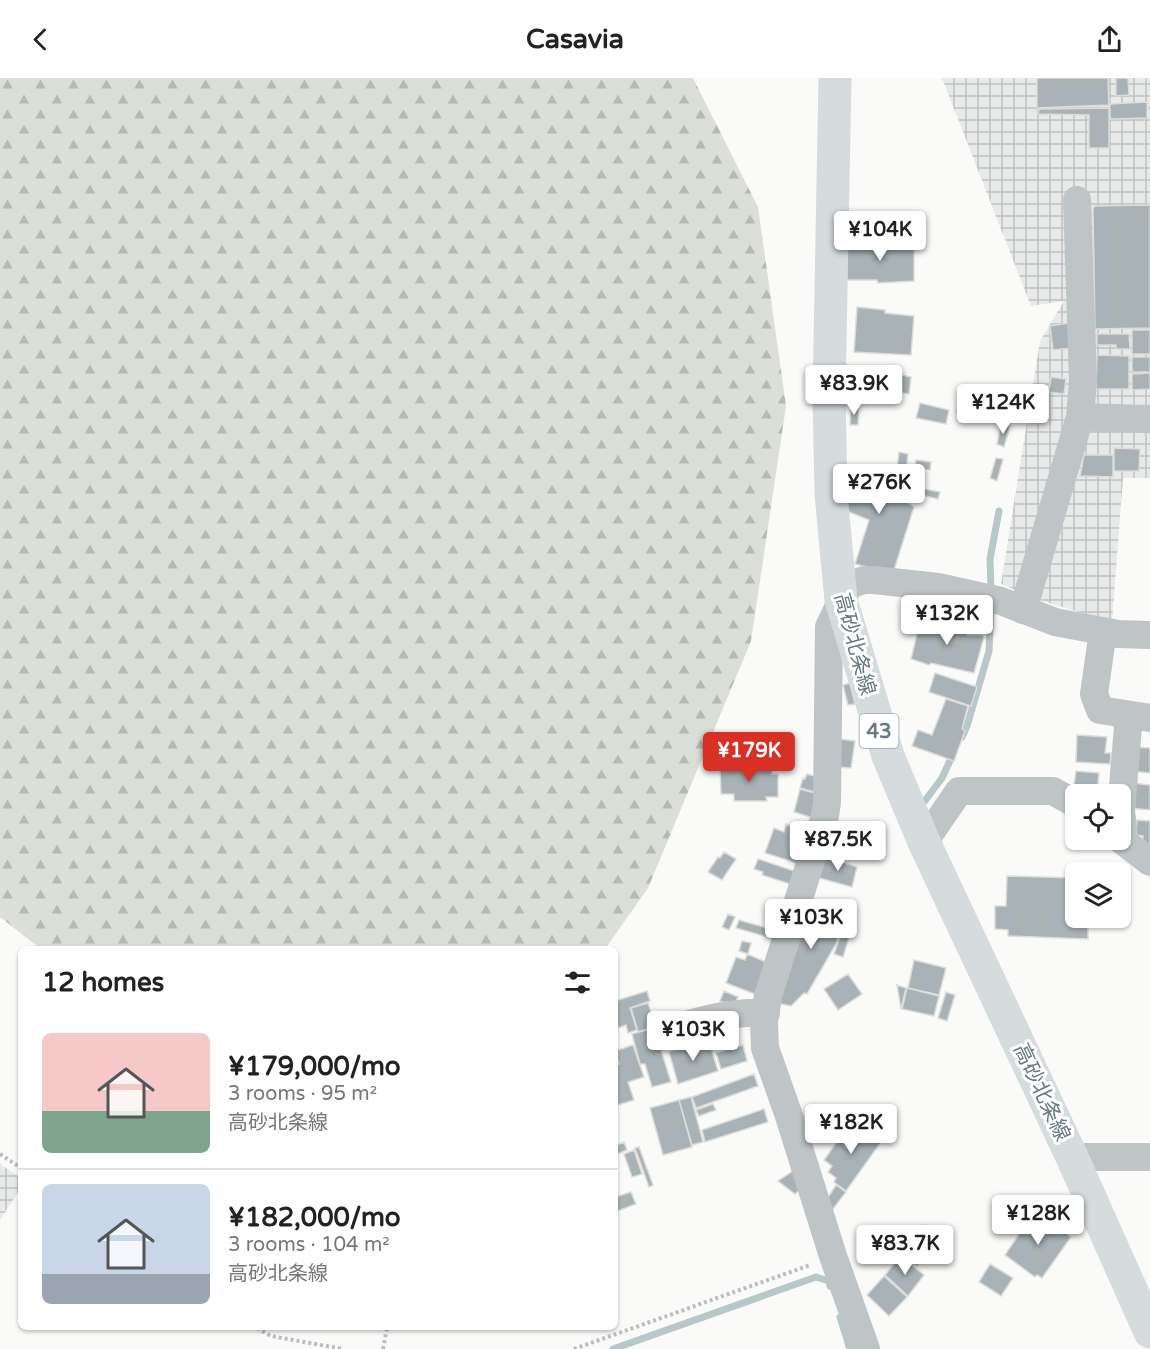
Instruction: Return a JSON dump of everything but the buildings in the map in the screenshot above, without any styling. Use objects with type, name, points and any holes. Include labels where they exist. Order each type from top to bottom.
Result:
[{"type":"main road","name":"高砂北条線","points":[[835,78],[829,395],[831,494],[842,600],[854,648],[888,756],[924,842],[1072,1157],[1150,1332]]},
{"type":"street","points":[[1002,602],[1080,417],[1083,381],[1077,200]]},
{"type":"street","points":[[1080,417],[1150,418]]},
{"type":"street","points":[[866,1349],[765,1048],[768,996],[826,809],[829,785],[829,627],[852,584],[864,580],[938,588],[1002,602],[1055,622],[1118,634],[1150,634]]},
{"type":"street","points":[[1103,631],[1094,694],[1100,710],[1139,716],[1125,784]]},
{"type":"street","points":[[924,842],[959,791],[1053,791],[1065,798]]},
{"type":"street","points":[[1131,842],[1150,862]]},
{"type":"street","points":[[662,1032],[706,1019],[744,1012],[766,1013]]},
{"type":"street","points":[[1072,1157],[1150,1157]]},
{"type":"path","points":[[0,1154],[18,1166]]},
{"type":"path","points":[[574,1349],[833,1256]]},
{"type":"path","points":[[260,1330],[271,1336],[342,1349]]},
{"type":"path","points":[[383,1349],[387,1330]]},
{"type":"shaded area","points":[[942,78],[1150,78],[1150,478],[1123,478],[1112,622],[1039,600],[1001,584],[1040,341],[1064,301],[1031,306]]},
{"type":"shaded area","points":[[0,1164],[18,1176],[18,1193],[0,1220]]},
{"type":"green space","points":[[0,78],[693,78],[758,207],[786,406],[751,641],[648,888],[607,946],[37,946],[0,917]]},
{"type":"waterway","points":[[991,591],[990,559],[999,511]]},
{"type":"waterway","points":[[962,737],[989,651],[991,605]]},
{"type":"waterway","points":[[921,806],[942,778],[954,752]]},
{"type":"waterway","points":[[613,1349],[816,1277],[829,1281],[830,1286]]},
{"type":"waterway","points":[[840,1317],[850,1349]]}]
